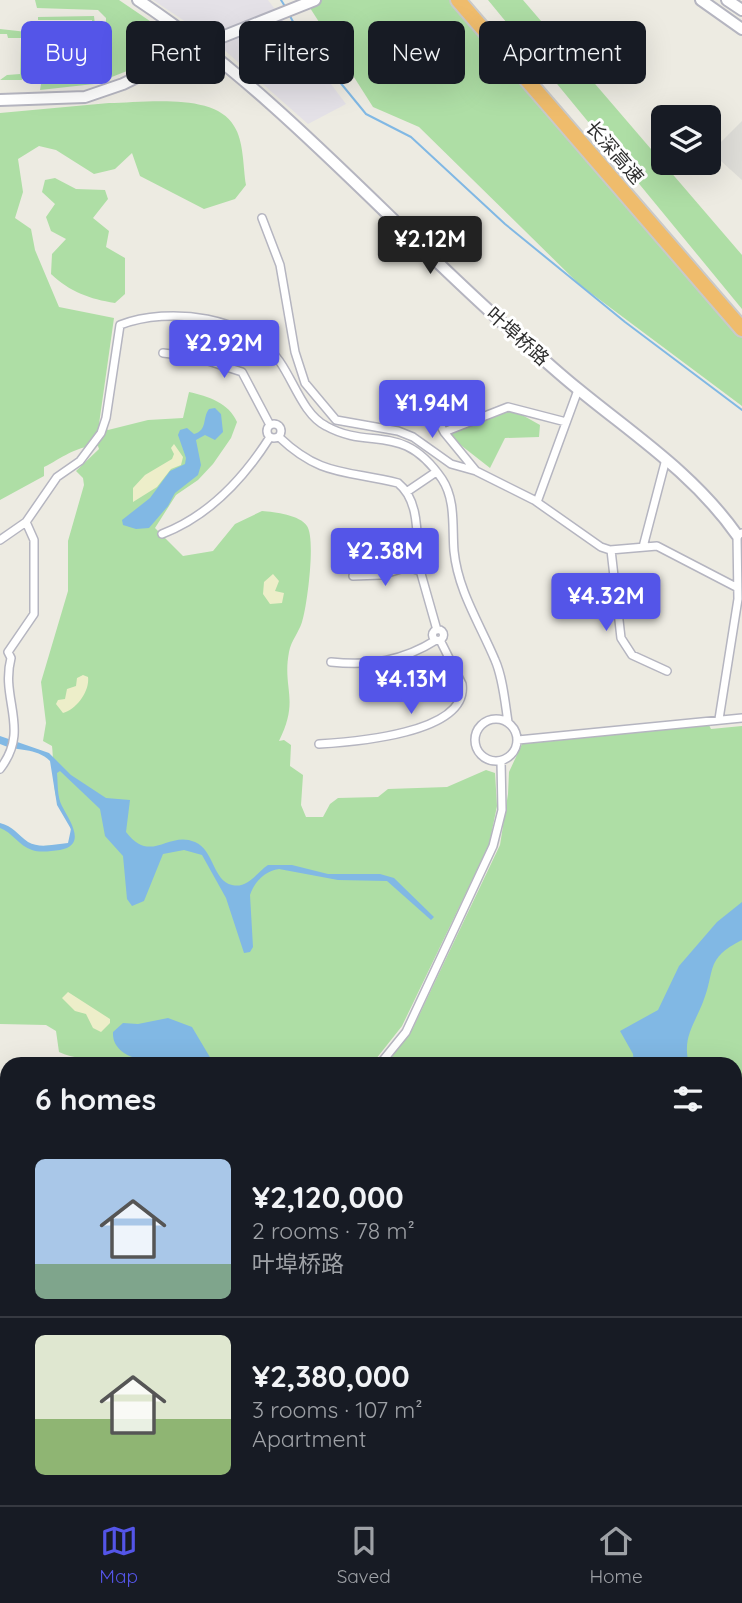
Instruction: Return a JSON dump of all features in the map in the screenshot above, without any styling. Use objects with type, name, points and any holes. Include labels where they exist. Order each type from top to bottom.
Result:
[{"type":"highway","name":"长深高速","points":[[458,0],[742,329]]},
{"type":"highway","name":"长深高速","points":[[470,0],[742,314]]},
{"type":"street","name":"叶埠桥路","points":[[138,0],[168,21]]},
{"type":"street","points":[[701,0],[742,29]]},
{"type":"street","points":[[727,0],[742,10]]},
{"type":"street","points":[[225,36],[311,2]]},
{"type":"street","name":"叶埠桥路","points":[[225,65],[300,131],[503,324],[578,390],[666,459],[718,507],[739,534]]},
{"type":"street","points":[[0,100],[85,97],[126,83]]},
{"type":"street","points":[[262,219],[281,265],[295,352],[305,383],[336,420],[345,424],[398,431],[413,437],[451,464],[476,471],[537,502],[601,547],[611,550],[657,546],[736,587]]},
{"type":"street","points":[[0,540],[26,522],[57,477],[80,461],[101,433],[106,418],[117,329],[131,320],[200,319],[252,334],[264,342],[279,360],[313,416],[325,426],[341,432],[393,440],[424,457],[436,472],[449,492],[454,554],[461,581],[497,662],[508,722],[518,740],[514,754],[501,761],[481,756],[475,736],[488,720],[508,722]]},
{"type":"street","points":[[163,353],[196,357],[242,372],[270,425]]},
{"type":"street","points":[[421,388],[444,432],[476,471]]},
{"type":"street","points":[[537,502],[578,390]]},
{"type":"street","points":[[444,432],[508,407],[566,422]]},
{"type":"street","points":[[162,534],[196,517],[240,478],[274,437],[279,426],[270,425]]},
{"type":"street","points":[[270,425],[267,431],[274,437],[322,468],[398,483],[408,491],[418,554],[426,562],[420,570]]},
{"type":"street","points":[[643,547],[666,459]]},
{"type":"street","points":[[408,491],[436,472]]},
{"type":"street","points":[[0,769],[11,750],[13,738],[12,719],[3,684],[11,658],[8,652],[34,614],[34,540],[26,522]]},
{"type":"street","points":[[719,719],[738,599],[736,587],[739,534]]},
{"type":"street","points":[[611,550],[618,623],[626,649],[640,661],[667,671]]},
{"type":"street","points":[[411,566],[411,558],[418,554]]},
{"type":"street","points":[[331,662],[380,663],[399,658],[438,640],[443,632],[437,629],[420,570],[411,566],[381,575],[354,576]]},
{"type":"street","points":[[319,744],[354,741],[414,730],[444,716],[454,708],[460,699],[462,684],[438,640]]},
{"type":"street","points":[[518,740],[742,718]]},
{"type":"street","points":[[385,1057],[405,1032],[493,846],[502,810],[501,761]]},
{"type":"shaded area","points":[[153,0],[268,0],[284,21],[239,21],[239,63],[225,51],[225,21],[184,21]]},
{"type":"shaded area","points":[[263,84],[331,84],[346,104],[308,124]]},
{"type":"shaded area","points":[[742,121],[742,180],[721,161],[721,142]]},
{"type":"green space","points":[[35,0],[119,0],[150,21],[126,21],[126,71],[112,77],[112,21],[106,21],[98,10],[37,8]]},
{"type":"green space","points":[[305,0],[451,0],[479,33],[479,84],[523,84],[742,338],[742,406],[580,285],[419,127],[373,107],[354,77],[354,21],[318,21]]},
{"type":"green space","points":[[488,0],[523,0],[541,21],[505,21]]},
{"type":"green space","points":[[94,16],[95,21],[38,20],[38,17]]},
{"type":"green space","points":[[0,29],[21,31],[21,38],[8,38],[7,34],[0,34]]},
{"type":"green space","points":[[21,38],[21,80],[0,80],[7,75],[20,74]]},
{"type":"green space","points":[[41,84],[94,84],[40,90]]},
{"type":"green space","points":[[557,84],[595,84],[651,149],[651,175],[673,175],[742,255],[742,309]]},
{"type":"green space","points":[[177,102],[211,108],[225,115],[234,126],[240,139],[246,185],[235,199],[204,209],[140,176],[132,153],[115,169],[94,174],[56,150],[39,146],[18,159],[23,192],[15,218],[31,229],[35,250],[59,307],[114,318],[99,424],[108,430],[148,420],[183,418],[189,392],[223,405],[237,422],[231,438],[213,464],[198,480],[176,495],[155,528],[183,556],[213,551],[235,524],[262,511],[293,517],[307,526],[311,544],[308,588],[302,622],[289,652],[287,676],[290,704],[279,741],[284,740],[291,745],[290,766],[303,775],[301,805],[306,817],[323,817],[330,804],[338,798],[378,797],[388,789],[447,787],[486,770],[495,773],[497,806],[489,845],[402,1026],[378,1057],[75,1057],[59,1052],[56,1031],[46,1025],[0,1024],[0,826],[31,847],[69,844],[71,837],[70,827],[56,797],[52,746],[43,741],[46,723],[41,682],[68,591],[68,541],[84,485],[83,478],[76,471],[99,449],[98,446],[90,446],[70,453],[44,467],[44,476],[0,500],[0,113],[109,103]]},
{"type":"green space","points":[[55,178],[76,189],[105,190],[108,199],[93,218],[109,231],[106,247],[125,258],[125,294],[115,303],[81,294],[51,274],[52,254],[66,239],[51,231],[46,217],[55,204],[42,192],[45,180]]},
{"type":"green space","points":[[508,407],[540,425],[539,437],[505,438],[490,468],[444,432]]},
{"type":"green space","points":[[709,725],[711,729],[742,726],[742,1057],[390,1057],[413,1028],[500,845],[509,772],[522,744]]},
{"type":"sand","points":[[174,444],[183,457],[181,465],[171,469],[157,487],[133,502],[133,488],[145,475],[172,459],[174,454],[171,448]]},
{"type":"sand","points":[[273,574],[279,581],[275,591],[284,593],[282,603],[270,604],[263,594],[264,582]]},
{"type":"sand","points":[[83,675],[88,677],[84,694],[73,708],[63,713],[56,704],[58,700],[65,699],[67,689],[76,686],[77,678]]},
{"type":"sand","points":[[68,992],[110,1019],[110,1023],[101,1032],[93,1028],[86,1014],[75,1011],[62,998]]},
{"type":"water","points":[[215,408],[221,414],[223,432],[215,440],[205,435],[196,440],[201,465],[198,475],[175,493],[168,506],[149,528],[136,529],[123,525],[122,520],[150,498],[170,471],[185,464],[186,458],[178,435],[180,430],[187,428],[194,434],[198,432],[203,427],[209,409]]},
{"type":"water","points":[[0,736],[49,753],[71,775],[106,798],[130,800],[126,832],[135,841],[152,847],[176,840],[195,842],[206,852],[221,878],[232,885],[243,885],[268,865],[292,865],[328,874],[380,874],[394,878],[434,917],[431,920],[387,881],[338,880],[279,869],[265,875],[252,890],[253,947],[250,952],[244,953],[226,898],[202,855],[184,850],[163,854],[144,901],[132,906],[127,899],[123,856],[105,836],[100,809],[60,771],[57,773],[58,795],[74,831],[73,843],[60,850],[35,851],[0,828],[0,823],[5,824],[28,842],[43,846],[68,843],[71,829],[57,805],[50,761],[39,754],[0,744]]},
{"type":"water","points":[[742,902],[742,940],[722,953],[713,966],[707,991],[688,1039],[687,1057],[633,1057],[620,1031],[658,1010],[679,966],[717,922]]},
{"type":"water","points":[[168,1018],[192,1027],[210,1057],[133,1057],[124,1053],[116,1044],[113,1032],[123,1023],[138,1024]]},
{"type":"waterway","points":[[281,0],[286,8]]},
{"type":"waterway","points":[[290,16],[298,31],[366,114],[411,137],[505,224],[625,322],[742,410]]}]
